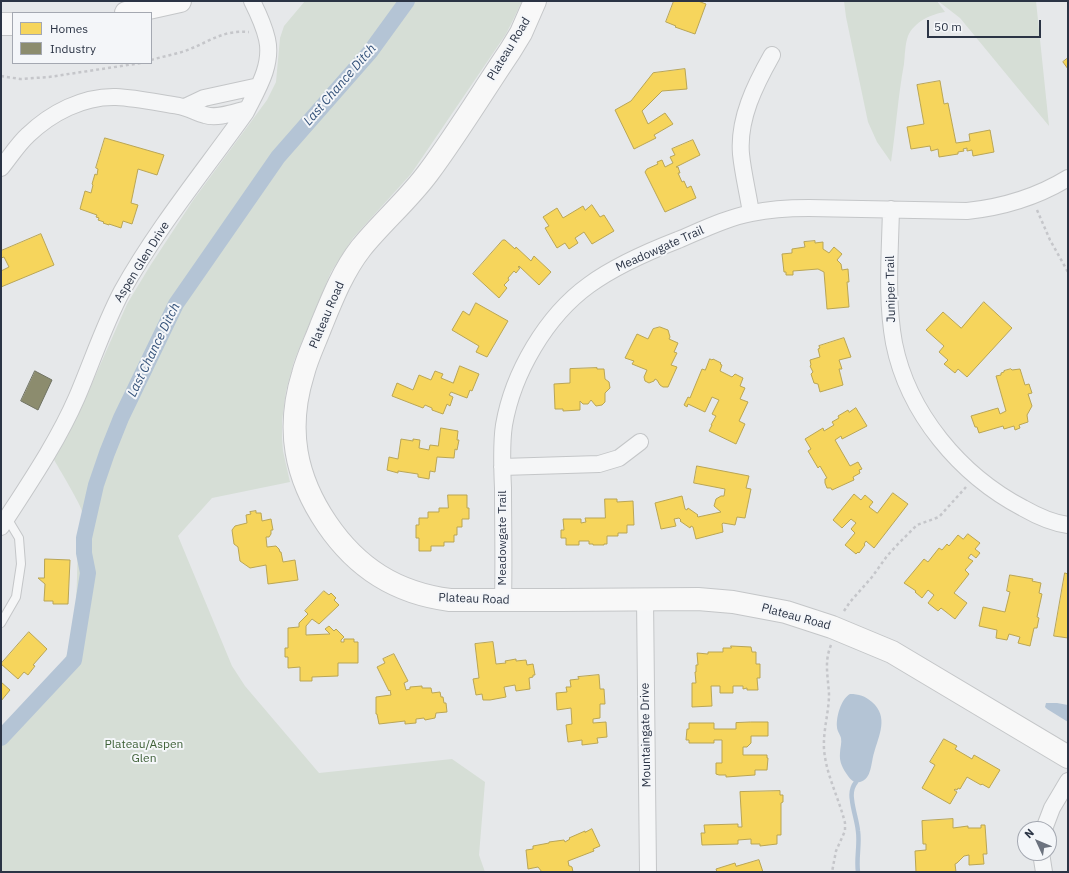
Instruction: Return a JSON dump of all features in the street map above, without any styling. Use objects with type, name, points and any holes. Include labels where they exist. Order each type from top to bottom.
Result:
[{"type":"street","points":[[130,12],[180,1]]},
{"type":"street","name":"Aspen Glen Drive","points":[[4,522],[60,430],[77,398],[112,312],[122,292],[147,250],[247,109],[259,86],[265,71],[268,50],[264,30],[252,1]]},
{"type":"street","name":"Plateau Road","points":[[535,1],[521,33],[510,51],[437,161],[410,195],[361,249],[343,275],[303,374],[294,419],[298,462],[307,490],[332,531],[352,555],[365,567],[390,583],[432,598],[450,600],[698,599],[733,602],[781,611],[832,627],[871,642],[898,655],[1068,757]]},
{"type":"street","points":[[1,24],[12,24]]},
{"type":"street","points":[[751,213],[741,153],[742,135],[748,104],[772,55]]},
{"type":"street","points":[[185,107],[204,98],[259,86]]},
{"type":"street","points":[[1,168],[27,136],[41,124],[55,114],[82,102],[115,97],[130,98],[185,107],[206,116],[216,116],[247,109]]},
{"type":"street","name":"Meadowgate Trail","points":[[503,600],[502,440],[509,404],[516,383],[539,340],[553,319],[588,285],[639,257],[714,225],[751,213],[785,208],[968,211],[1020,201],[1042,192],[1068,178]]},
{"type":"street","name":"Juniper Trail","points":[[891,209],[889,301],[892,330],[900,363],[919,408],[942,442],[976,476],[1009,501],[1046,519],[1068,525]]},
{"type":"street","points":[[502,467],[599,464],[619,458],[640,442]]},
{"type":"street","name":"Mountaingate Drive","points":[[645,599],[648,872]]},
{"type":"street","points":[[1047,821],[1052,808],[1068,781]]},
{"type":"street","points":[[1042,861],[1044,872]]},
{"type":"lane","points":[[1,623],[16,597],[22,564],[19,538],[4,522]]},
{"type":"path","points":[[152,60],[189,50],[220,35],[237,31],[255,32],[267,40]]},
{"type":"path","points":[[1,76],[20,79],[49,77],[134,64]]},
{"type":"path","points":[[1031,197],[1050,240],[1068,272]]},
{"type":"path","points":[[844,611],[872,577],[886,556],[917,525],[939,517],[976,476]]},
{"type":"path","points":[[831,645],[826,664],[829,704],[824,748],[829,774],[845,823],[845,831],[836,851],[832,872]]},
{"type":"green space","name":"Plateau/Aspen Glen","points":[[305,1],[522,1],[506,34],[411,174],[353,238],[331,272],[294,361],[286,391],[282,421],[282,438],[283,451],[290,482],[212,498],[178,536],[232,666],[245,686],[319,773],[452,759],[485,782],[479,855],[485,872],[1,872],[1,730],[62,664],[71,640],[74,625],[77,592],[78,549],[82,512],[53,458],[73,424],[86,397],[127,304],[194,199],[267,100],[276,82],[280,38],[284,26]]},
{"type":"green space","points":[[844,1],[937,1],[945,12],[934,15],[919,23],[914,27],[908,36],[891,162],[877,142],[868,122]]},
{"type":"green space","points":[[938,1],[1036,1],[1049,126],[960,18]]},
{"type":"water","points":[[850,694],[862,696],[872,702],[880,714],[881,720],[880,733],[869,774],[860,782],[854,782],[849,777],[843,768],[840,759],[841,737],[837,728],[837,718],[844,700]]},
{"type":"water","points":[[1046,703],[1068,705],[1068,722],[1047,709],[1045,707]]},
{"type":"building: Homes","points":[[674,1],[698,1],[706,4],[695,34],[666,22]]},
{"type":"building: Homes","points":[[1068,58],[1068,69],[1063,62]]},
{"type":"building: Homes","points":[[685,69],[687,89],[662,91],[642,111],[648,124],[665,113],[673,124],[654,135],[656,138],[634,149],[615,110],[631,101],[653,73]]},
{"type":"building: Homes","points":[[940,81],[944,104],[948,103],[956,143],[970,141],[969,134],[990,130],[994,152],[973,156],[972,150],[967,151],[967,148],[963,149],[964,151],[958,152],[958,154],[939,157],[938,149],[931,151],[930,146],[911,149],[907,127],[924,124],[917,85]]},
{"type":"building: Homes","points":[[105,138],[164,155],[157,175],[138,169],[131,203],[138,205],[132,224],[123,221],[121,228],[103,223],[104,222],[98,220],[99,218],[96,217],[97,215],[80,209],[85,191],[91,193],[95,174],[97,175],[98,169],[96,168]]},
{"type":"building: Homes","points":[[693,140],[700,155],[676,167],[678,167],[680,173],[678,173],[682,182],[684,181],[687,188],[691,186],[696,198],[665,212],[645,172],[647,169],[658,164],[657,162],[662,160],[665,167],[673,163],[670,157],[675,155],[672,149]]},
{"type":"building: Homes","points":[[592,205],[600,217],[604,215],[614,231],[592,244],[584,232],[575,238],[578,243],[569,249],[565,243],[557,248],[545,228],[549,226],[543,217],[557,208],[563,218],[583,206],[585,210]]},
{"type":"building: Homes","points":[[41,234],[54,265],[1,287],[1,271],[9,267],[4,257],[1,258],[1,251]]},
{"type":"building: Homes","points":[[503,240],[515,249],[516,247],[531,261],[534,256],[551,272],[539,285],[519,266],[518,267],[520,268],[516,273],[514,271],[508,278],[509,280],[504,285],[507,288],[499,298],[473,274]]},
{"type":"building: Homes","points":[[815,241],[815,243],[823,242],[823,249],[829,253],[834,247],[842,254],[837,260],[841,264],[842,270],[848,269],[849,282],[847,282],[849,307],[827,309],[824,272],[818,269],[793,271],[793,275],[786,275],[786,272],[784,272],[782,254],[792,253],[792,249],[805,247],[804,242]]},
{"type":"building: Homes","points":[[984,302],[1012,328],[967,377],[958,369],[955,373],[944,364],[948,360],[939,352],[944,346],[926,330],[943,312],[961,328]]},
{"type":"building: Homes","points":[[476,303],[508,321],[487,357],[476,352],[479,346],[452,330],[463,311],[469,315]]},
{"type":"building: Homes","points":[[660,327],[668,330],[670,337],[669,339],[678,343],[674,352],[677,353],[671,365],[677,367],[668,387],[663,387],[655,379],[649,383],[645,381],[644,377],[647,370],[632,364],[634,361],[625,358],[637,334],[648,339],[653,329]]},
{"type":"building: Homes","points":[[844,338],[851,357],[839,360],[842,369],[839,369],[843,385],[820,392],[818,384],[814,383],[811,374],[813,372],[810,366],[810,360],[820,357],[818,349],[820,348],[819,346]]},
{"type":"building: Homes","points":[[710,359],[721,363],[720,364],[722,365],[720,371],[732,377],[735,374],[743,378],[740,386],[745,388],[740,399],[748,402],[739,421],[745,424],[736,444],[709,431],[716,416],[712,414],[719,400],[712,397],[705,412],[688,404],[687,407],[684,405],[688,397],[690,398],[702,369],[705,370]]},
{"type":"building: Homes","points":[[460,366],[479,374],[472,391],[470,390],[467,398],[451,392],[449,395],[453,397],[450,406],[447,404],[443,414],[432,410],[432,408],[425,405],[423,408],[392,396],[397,383],[413,390],[419,375],[431,380],[435,371],[443,374],[441,378],[453,383]]},
{"type":"building: Homes","points":[[570,369],[604,369],[605,379],[609,382],[610,388],[605,393],[605,402],[602,405],[596,406],[591,400],[588,404],[583,404],[580,401],[580,410],[563,411],[563,409],[555,409],[554,384],[570,383]]},
{"type":"building: Homes","points":[[1020,369],[1025,385],[1029,384],[1032,393],[1028,394],[1032,406],[1027,415],[1028,422],[1019,425],[1020,428],[1015,430],[1014,426],[1004,429],[1003,426],[979,433],[971,416],[998,408],[1000,414],[1006,411],[996,376],[1001,375],[1004,371]]},
{"type":"building: Homes","points":[[856,408],[867,426],[842,439],[841,436],[835,440],[850,466],[858,462],[862,469],[859,470],[860,473],[853,477],[854,480],[832,490],[831,488],[827,488],[825,479],[827,478],[820,466],[818,468],[808,451],[811,449],[805,439],[823,428],[824,431],[834,425],[832,422],[839,418],[838,416],[848,410],[849,412]]},
{"type":"building: Homes","points":[[441,428],[458,431],[457,440],[459,440],[457,450],[455,449],[454,458],[437,457],[435,472],[430,471],[429,479],[418,477],[418,474],[398,471],[398,473],[387,470],[389,457],[398,459],[401,439],[413,441],[413,439],[420,440],[419,448],[429,450],[430,445],[438,446]]},
{"type":"building: Homes","points":[[697,466],[749,476],[746,488],[751,489],[745,518],[737,517],[735,525],[723,523],[723,532],[696,539],[693,527],[691,526],[690,528],[680,521],[681,520],[679,518],[674,519],[676,526],[661,529],[655,503],[682,496],[685,509],[687,510],[688,508],[698,515],[698,517],[721,512],[714,506],[716,499],[724,496],[725,489],[694,483]]},
{"type":"building: Homes","points":[[893,493],[908,504],[874,548],[866,541],[859,553],[858,552],[856,554],[845,545],[855,533],[851,529],[856,523],[851,519],[842,528],[833,520],[854,494],[861,500],[865,495],[873,502],[869,507],[877,513]]},
{"type":"building: Homes","points":[[448,495],[467,495],[469,519],[462,519],[462,527],[457,527],[457,535],[454,535],[454,542],[444,542],[444,546],[431,546],[431,551],[419,551],[419,538],[416,538],[416,525],[419,525],[419,518],[428,518],[428,512],[439,512],[439,508],[448,508]]},
{"type":"building: Homes","points":[[605,499],[617,499],[617,502],[633,501],[634,525],[627,525],[627,533],[618,533],[618,536],[607,536],[607,544],[604,545],[593,545],[589,544],[589,541],[579,541],[579,545],[566,545],[566,538],[561,538],[561,530],[564,530],[563,519],[581,519],[581,523],[586,522],[585,518],[605,518]]},
{"type":"building: Homes","points":[[256,511],[256,513],[261,513],[262,521],[271,519],[273,530],[271,530],[269,537],[266,537],[267,547],[276,546],[281,552],[283,562],[295,560],[298,580],[268,584],[266,565],[250,568],[240,561],[238,547],[234,544],[232,530],[235,526],[247,523],[246,515],[251,514],[250,512]]},
{"type":"building: Homes","points":[[968,534],[980,543],[975,549],[980,553],[976,558],[971,554],[968,558],[973,561],[965,570],[969,574],[954,593],[967,603],[955,619],[941,608],[938,611],[928,603],[934,595],[928,590],[922,598],[915,592],[916,591],[904,583],[924,559],[928,562],[939,548],[942,550],[947,544],[949,546],[958,535],[963,539]]},
{"type":"building: Homes","points":[[45,559],[70,560],[68,604],[53,604],[53,601],[44,601],[45,584],[38,578],[44,578]]},
{"type":"building: Homes","points":[[1065,573],[1068,574],[1068,638],[1054,636]]},
{"type":"building: Homes","points":[[1010,575],[1033,579],[1032,581],[1041,583],[1039,593],[1042,594],[1037,617],[1039,618],[1037,628],[1034,628],[1030,646],[1018,643],[1020,637],[1009,634],[1007,640],[996,638],[997,630],[979,626],[983,607],[1005,612],[1010,592],[1007,591]]},
{"type":"building: Homes","points":[[324,591],[329,595],[331,593],[336,598],[334,600],[339,605],[319,624],[312,619],[306,626],[306,635],[330,634],[325,629],[329,626],[334,631],[336,629],[344,637],[341,642],[344,642],[344,639],[354,639],[354,642],[358,642],[358,663],[338,663],[338,676],[312,677],[312,681],[300,681],[300,667],[288,668],[288,657],[285,657],[285,648],[288,648],[288,628],[299,627],[299,623],[308,614],[305,611]]},
{"type":"building: Homes","points":[[29,632],[47,649],[33,665],[35,666],[28,675],[24,672],[18,679],[1,664]]},
{"type":"building: Homes","points":[[493,642],[496,664],[506,663],[505,661],[516,659],[516,661],[526,660],[527,665],[533,664],[535,675],[529,678],[530,689],[516,691],[515,685],[504,687],[506,697],[490,700],[483,700],[482,694],[476,695],[473,679],[479,678],[475,644]]},
{"type":"building: Homes","points":[[731,646],[751,647],[752,652],[756,652],[756,664],[760,664],[760,678],[757,678],[758,690],[747,690],[747,688],[743,689],[743,686],[733,686],[733,693],[720,693],[720,686],[711,686],[712,706],[692,707],[692,683],[696,683],[695,672],[696,665],[698,665],[697,653],[708,654],[708,652],[723,652],[723,648],[731,648]]},
{"type":"building: Homes","points":[[394,654],[408,681],[404,683],[406,690],[410,689],[410,687],[422,686],[422,688],[431,688],[432,693],[440,692],[444,703],[446,703],[447,712],[436,713],[435,718],[425,720],[424,718],[416,719],[416,723],[405,724],[405,721],[379,724],[376,714],[376,697],[391,695],[390,690],[389,691],[377,667],[385,663],[383,659]]},
{"type":"building: Homes","points":[[599,675],[600,689],[604,689],[605,704],[600,704],[600,718],[593,719],[593,723],[606,722],[607,737],[597,738],[598,743],[582,745],[582,740],[568,742],[566,725],[572,724],[571,708],[557,710],[556,693],[567,692],[566,687],[571,687],[570,680],[579,679],[578,677]]},
{"type":"building: Homes","points":[[1,682],[10,690],[1,701]]},
{"type":"building: Homes","points":[[768,722],[768,736],[751,736],[751,743],[747,747],[743,747],[743,755],[767,755],[767,770],[755,770],[755,775],[726,777],[726,775],[716,774],[716,763],[722,763],[722,740],[714,740],[714,743],[689,743],[689,740],[686,740],[689,723],[714,723],[714,729],[736,729],[736,723]]},
{"type":"building: Homes","points":[[944,739],[957,746],[955,749],[972,759],[974,755],[1000,770],[989,788],[967,777],[960,789],[958,788],[957,790],[954,790],[957,792],[950,804],[922,788],[935,765],[930,762]]},
{"type":"building: Homes","points":[[780,791],[780,795],[783,795],[783,802],[781,803],[781,835],[777,835],[777,844],[760,846],[760,844],[751,844],[751,839],[738,840],[738,844],[702,845],[701,833],[705,833],[704,825],[738,824],[738,827],[742,827],[740,792]]},
{"type":"building: Homes","points":[[953,819],[953,828],[968,826],[968,828],[981,828],[981,825],[985,825],[987,854],[983,854],[984,864],[969,865],[969,855],[964,856],[955,864],[956,872],[916,872],[915,851],[926,850],[926,844],[923,844],[922,821]]},
{"type":"building: Homes","points":[[592,829],[600,846],[593,849],[594,851],[568,861],[573,872],[542,872],[538,867],[528,869],[526,850],[533,849],[533,846],[549,842],[564,840],[565,842],[570,839],[569,838]]},
{"type":"building: Homes","points":[[759,860],[763,872],[717,872],[716,869],[735,863],[736,866]]},
{"type":"building: Industry","points":[[35,371],[52,380],[38,410],[21,401]]},
{"type":"waterway","name":"Last Chance Ditch","points":[[1,738],[74,660],[88,573],[84,553],[84,538],[96,485],[121,418],[176,304],[278,157],[370,52],[407,1]]},
{"type":"waterway","points":[[856,782],[852,795],[858,836],[858,872]]}]
